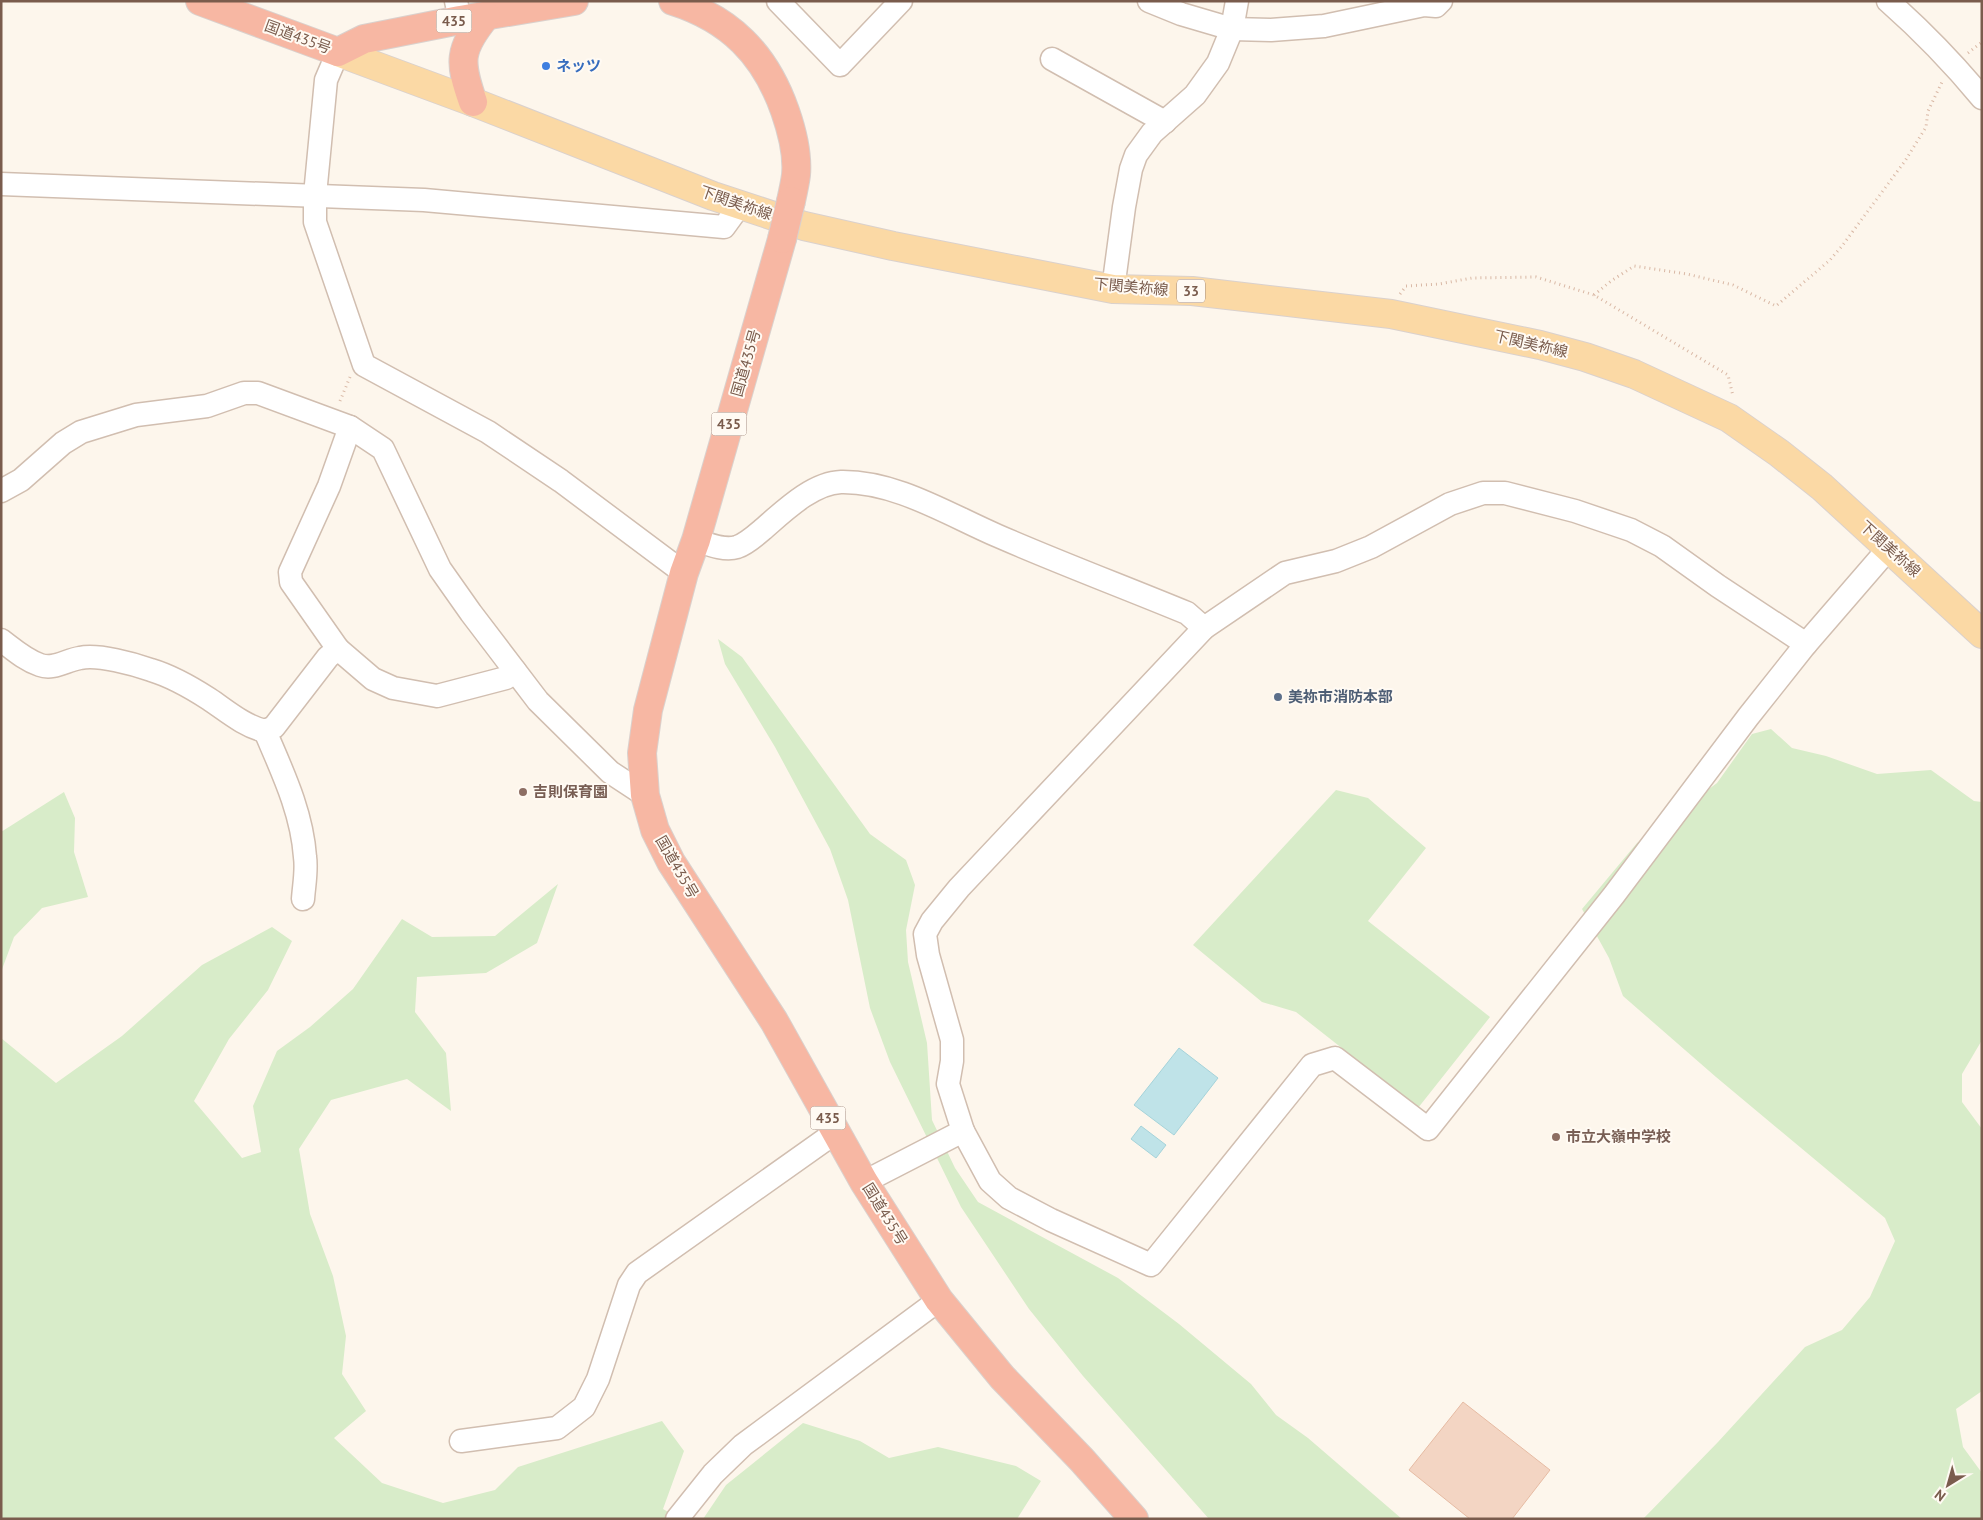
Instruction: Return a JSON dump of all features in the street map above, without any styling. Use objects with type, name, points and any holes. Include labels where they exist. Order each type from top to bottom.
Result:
[{"type":"highway","name":"国道435号","points":[[200,1],[338,52],[364,40],[458,10],[486,16],[574,1]]},
{"type":"highway","name":"国道435号","points":[[673,1],[693,7],[729,28],[758,57],[771,76],[786,111],[794,144],[796,174],[782,239],[696,540],[684,573],[648,710],[642,752],[645,795],[655,830],[671,862],[774,1021],[864,1182],[939,1300],[1002,1377],[1134,1519]]},
{"type":"highway","points":[[472,102],[463,73],[464,56],[471,35],[486,16]]},
{"type":"main road","name":"下関美祢線","points":[[338,52],[713,196],[804,226],[893,246],[1114,289],[1192,292],[1391,314],[1494,335],[1585,357],[1634,374],[1729,418],[1779,453],[1822,487],[1982,634]]},
{"type":"street","points":[[778,1],[840,66],[901,1]]},
{"type":"street","points":[[1150,1],[1181,14],[1235,15],[1271,30],[1324,26],[1432,3]]},
{"type":"street","points":[[1888,1],[1913,23],[1954,65],[1982,98]]},
{"type":"street","points":[[1114,289],[1131,169],[1136,155],[1152,134],[1195,95],[1218,64],[1235,15]]},
{"type":"street","points":[[338,52],[326,80],[315,195],[315,222],[364,365],[488,432],[561,481],[684,573]]},
{"type":"street","points":[[1052,59],[1165,122]]},
{"type":"street","points":[[1,184],[424,200],[724,227],[740,205]]},
{"type":"street","points":[[1,491],[21,480],[63,443],[81,432],[136,415],[208,406],[244,393],[258,393],[341,423],[383,448],[440,569],[471,613],[538,700],[610,772],[645,795]]},
{"type":"street","points":[[341,423],[329,486],[290,572],[291,582],[338,649],[373,679],[393,688],[437,696],[506,678],[516,671]]},
{"type":"street","points":[[696,540],[719,547],[736,547],[752,538],[795,502],[815,489],[840,482],[871,485],[901,493],[999,536],[1187,613],[1204,628]]},
{"type":"street","points":[[1806,644],[1718,586],[1662,546],[1631,530],[1576,511],[1505,493],[1483,493],[1450,504],[1371,547],[1336,561],[1285,573],[1204,628],[959,888],[932,921],[925,934],[928,955],[952,1040],[952,1061],[948,1084],[964,1131],[990,1181],[1009,1198],[1051,1220],[1151,1265],[1312,1065],[1335,1058],[1428,1128],[1614,895],[1748,717],[1806,644],[1889,548]]},
{"type":"street","points":[[1,640],[26,658],[40,665],[54,667],[81,658],[100,658],[151,670],[208,698],[253,729],[265,732],[274,727],[328,657],[338,649]]},
{"type":"street","points":[[265,732],[290,788],[299,824],[306,857],[303,899]]},
{"type":"street","points":[[864,1182],[936,1147],[964,1131]]},
{"type":"street","points":[[461,1441],[557,1428],[584,1407],[598,1379],[629,1285],[637,1273],[836,1132]]},
{"type":"street","points":[[677,1519],[713,1474],[743,1445],[939,1300]]},
{"type":"path","points":[[1594,296],[1611,281],[1634,266],[1687,274],[1733,285],[1776,306],[1830,260],[1905,161],[1926,127],[1928,111],[1940,84],[1954,65]]},
{"type":"path","points":[[1391,314],[1395,299],[1406,286],[1439,284],[1472,278],[1536,277],[1594,296],[1728,375],[1734,397],[1729,418]]},
{"type":"path","points":[[341,423],[353,372],[364,365]]},
{"type":"green space","points":[[718,639],[742,657],[870,834],[906,860],[915,885],[906,930],[908,962],[927,1043],[932,1120],[955,1168],[978,1202],[1118,1278],[1179,1324],[1251,1384],[1276,1415],[1308,1438],[1402,1519],[1209,1519],[1083,1376],[1029,1309],[961,1207],[890,1062],[870,1008],[848,900],[830,849],[775,747],[725,664]]},
{"type":"green space","points":[[1771,729],[1792,748],[1826,756],[1877,774],[1931,770],[1974,801],[1982,802],[1982,1040],[1962,1074],[1962,1102],[1982,1129],[1982,1391],[1956,1409],[1963,1447],[1982,1473],[1982,1519],[1643,1519],[1718,1442],[1805,1347],[1842,1330],[1870,1297],[1895,1241],[1885,1218],[1716,1077],[1623,996],[1609,958],[1582,909],[1637,843],[1717,783],[1752,734]]},
{"type":"green space","points":[[1336,790],[1368,798],[1426,848],[1368,921],[1490,1017],[1418,1108],[1296,1012],[1262,1002],[1193,945]]},
{"type":"green space","points":[[64,792],[75,818],[74,852],[88,897],[42,908],[14,937],[1,972],[1,832]]},
{"type":"green space","points":[[558,884],[537,943],[486,973],[417,977],[415,1012],[446,1053],[451,1111],[407,1079],[331,1100],[299,1149],[310,1214],[333,1276],[346,1336],[342,1374],[366,1411],[334,1438],[382,1483],[443,1503],[495,1490],[518,1467],[662,1421],[684,1451],[663,1509],[681,1519],[1,1519],[1,1038],[56,1083],[122,1036],[202,965],[272,927],[292,941],[268,990],[229,1039],[194,1101],[242,1158],[261,1152],[253,1106],[277,1051],[310,1027],[353,989],[402,919],[432,937],[495,936]]},
{"type":"green space","points":[[803,1423],[860,1441],[889,1458],[938,1447],[1016,1466],[1041,1481],[1017,1519],[703,1519],[726,1485]]},
{"type":"water","points":[[1179,1048],[1218,1078],[1174,1135],[1134,1105]]},
{"type":"water","points":[[1141,1126],[1166,1145],[1156,1158],[1131,1139]]},
{"type":"building","points":[[1463,1402],[1550,1470],[1512,1519],[1470,1519],[1409,1470]]},
{"type":"place","name":"ネッツ","points":[[546,66]]},
{"type":"place","name":"美祢市消防本部","points":[[1278,697]]},
{"type":"place","name":"吉則保育園","points":[[523,792]]},
{"type":"place","name":"市立大嶺中学校","points":[[1556,1137]]}]
